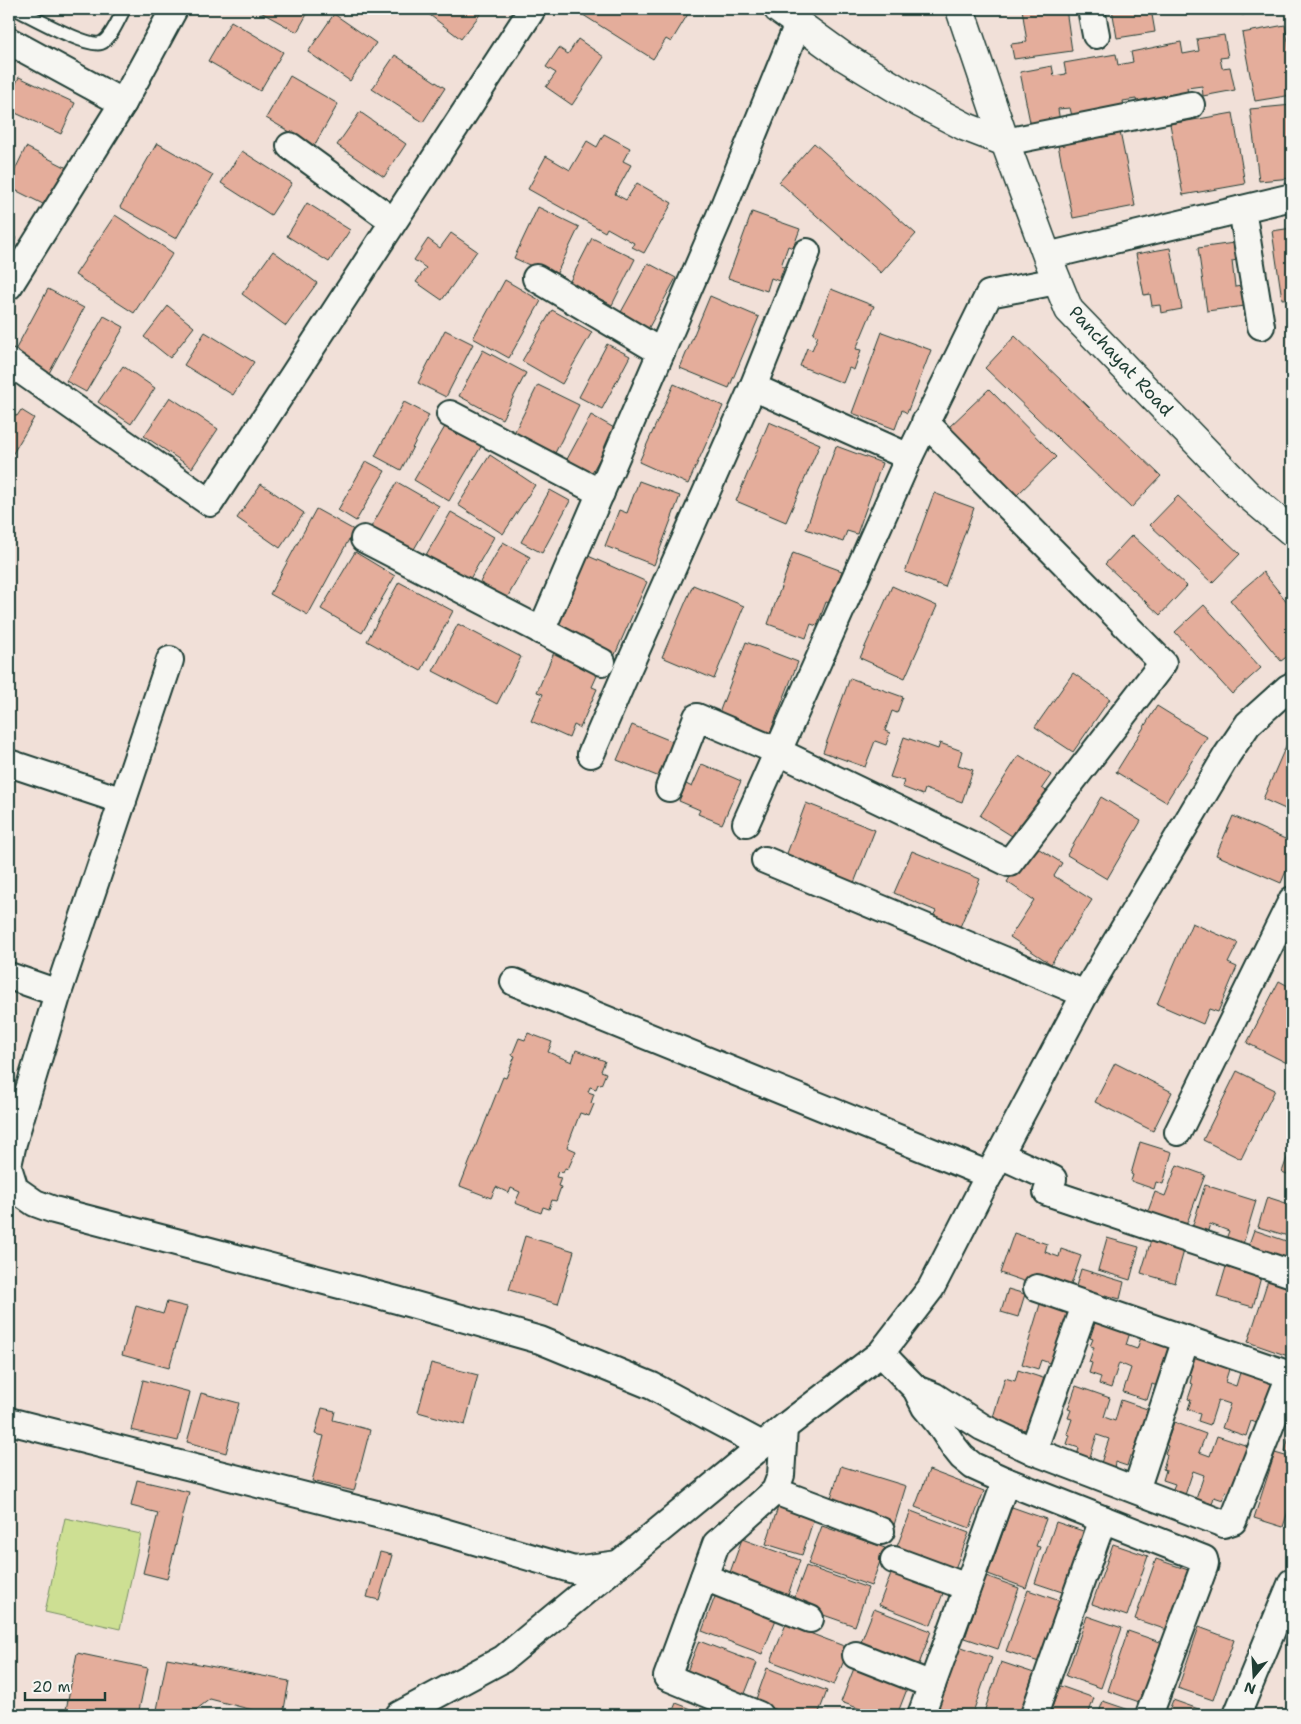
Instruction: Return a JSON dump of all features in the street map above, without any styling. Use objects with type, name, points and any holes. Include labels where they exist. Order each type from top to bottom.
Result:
[{"type":"street","points":[[9,286],[123,103],[174,9]]},
{"type":"street","name":"Panchayat Road","points":[[960,9],[1005,142],[1069,310],[1248,494],[1292,532]]},
{"type":"street","points":[[1091,9],[1096,35]]},
{"type":"street","points":[[9,362],[210,503],[531,11]]},
{"type":"street","points":[[541,631],[719,218],[788,16],[843,56],[920,102],[966,127],[1005,142],[1190,105]]},
{"type":"street","points":[[9,41],[123,103]]},
{"type":"street","points":[[290,146],[393,221]]},
{"type":"street","points":[[1047,256],[1292,197]]},
{"type":"street","points":[[1242,209],[1261,326]]},
{"type":"street","points":[[591,754],[753,387],[807,252]]},
{"type":"street","points":[[536,278],[661,352]]},
{"type":"street","points":[[746,823],[909,457],[989,294],[1057,281]]},
{"type":"street","points":[[753,387],[909,457]]},
{"type":"street","points":[[450,414],[601,492]]},
{"type":"street","points":[[669,788],[697,717],[777,751],[1009,863],[1164,663],[926,422]]},
{"type":"street","points":[[364,539],[602,662]]},
{"type":"street","points":[[9,1161],[58,993],[170,660]]},
{"type":"street","points":[[399,1715],[503,1659],[762,1445],[881,1353],[931,1288],[1085,994],[1222,764],[1248,724],[1292,686]]},
{"type":"street","points":[[9,763],[123,801]]},
{"type":"street","points":[[765,860],[1085,994]]},
{"type":"street","points":[[1178,1132],[1292,900]]},
{"type":"street","points":[[9,976],[58,993]]},
{"type":"street","points":[[514,982],[994,1165],[1053,1179],[1047,1192],[1292,1274]]},
{"type":"street","points":[[9,1170],[15,1189],[35,1203],[54,1210],[397,1300],[540,1340],[652,1386],[762,1445]]},
{"type":"street","points":[[916,1389],[934,1396],[982,1427],[1033,1451],[1224,1524],[1233,1521],[1287,1383],[1284,1373],[1037,1288]]},
{"type":"street","points":[[1033,1451],[1085,1306]]},
{"type":"street","points":[[1136,1490],[1186,1339]]},
{"type":"street","points":[[881,1353],[916,1389],[925,1407],[962,1457],[973,1466],[1006,1481],[1200,1556],[1205,1563],[1149,1715]]},
{"type":"street","points":[[9,1421],[420,1525],[574,1570],[618,1564]]},
{"type":"street","points":[[759,1715],[667,1678],[716,1544],[775,1491],[781,1475],[784,1428]]},
{"type":"street","points":[[921,1715],[1006,1481]]},
{"type":"street","points":[[775,1491],[881,1532]]},
{"type":"street","points":[[1034,1715],[1104,1519]]},
{"type":"street","points":[[894,1560],[967,1588]]},
{"type":"street","points":[[704,1577],[810,1619]]},
{"type":"street","points":[[1237,1715],[1292,1582]]},
{"type":"street","points":[[856,1655],[932,1685]]},
{"type":"lane","points":[[16,9],[80,40],[93,44],[102,43],[108,37],[124,9]]},
{"type":"green space","points":[[65,1518],[141,1534],[120,1629],[45,1612]]},
{"type":"building","points":[[255,9],[310,9],[297,32]]},
{"type":"building","points":[[422,9],[477,9],[482,12],[461,39]]},
{"type":"building","points":[[583,9],[691,9],[671,42],[666,39],[653,59],[580,13]]},
{"type":"building","points":[[1022,9],[1066,9],[1072,51],[1014,59],[1011,44],[1027,42]]},
{"type":"building","points":[[1112,9],[1151,9],[1155,32],[1117,38]]},
{"type":"building","points":[[1241,9],[1276,9],[1242,15]]},
{"type":"building","points":[[334,14],[376,43],[350,81],[308,52]]},
{"type":"building","points":[[231,21],[283,52],[260,91],[208,61]]},
{"type":"building","points":[[1285,25],[1292,63],[1292,95],[1255,101],[1242,33]]},
{"type":"building","points":[[1224,35],[1228,57],[1220,58],[1222,68],[1230,67],[1235,90],[1203,96],[1202,86],[1187,88],[1189,99],[1138,108],[1136,99],[1123,101],[1125,110],[1073,120],[1070,108],[1058,109],[1060,122],[1031,127],[1020,72],[1052,66],[1054,76],[1066,74],[1064,63],[1116,54],[1118,65],[1133,62],[1131,52],[1181,42],[1183,54],[1199,51],[1197,39]]},
{"type":"building","points":[[578,39],[604,57],[572,105],[546,87],[556,73],[546,67],[559,48],[568,54]]},
{"type":"building","points":[[395,55],[445,88],[423,122],[372,89]]},
{"type":"building","points":[[290,76],[338,104],[314,146],[266,118]]},
{"type":"building","points":[[19,77],[75,103],[61,134],[9,110],[9,99]]},
{"type":"building","points":[[1292,105],[1292,178],[1259,181],[1250,109]]},
{"type":"building","points":[[360,112],[406,144],[384,177],[337,145]]},
{"type":"building","points":[[1233,113],[1245,184],[1183,195],[1170,124]]},
{"type":"building","points":[[1120,132],[1135,206],[1073,218],[1058,145]]},
{"type":"building","points":[[604,134],[630,148],[623,161],[631,165],[615,194],[626,200],[637,183],[672,203],[644,253],[632,247],[634,243],[607,228],[605,232],[528,189],[546,156],[570,170],[587,141],[597,147]]},
{"type":"building","points":[[157,143],[213,175],[176,239],[120,207]]},
{"type":"building","points":[[814,143],[916,234],[881,273],[779,182]]},
{"type":"building","points":[[26,147],[71,170],[51,208],[9,187],[9,182]]},
{"type":"building","points":[[242,151],[292,183],[271,215],[221,183]]},
{"type":"building","points":[[307,203],[350,230],[329,262],[287,236]]},
{"type":"building","points":[[538,207],[579,227],[555,277],[514,258]]},
{"type":"building","points":[[752,212],[800,229],[793,248],[788,246],[781,266],[784,267],[779,281],[771,278],[767,291],[728,278]]},
{"type":"building","points":[[115,215],[173,253],[134,313],[75,275]]},
{"type":"building","points":[[1292,228],[1292,298],[1282,299],[1272,231]]},
{"type":"building","points":[[451,233],[477,251],[442,300],[416,282],[426,268],[414,260],[428,239],[440,248]]},
{"type":"building","points":[[9,234],[16,238],[9,252]]},
{"type":"building","points":[[592,238],[635,259],[612,305],[569,283]]},
{"type":"building","points":[[1234,243],[1237,260],[1232,261],[1235,287],[1242,286],[1245,306],[1207,311],[1198,248]]},
{"type":"building","points":[[1170,248],[1182,309],[1161,313],[1160,305],[1152,306],[1150,294],[1144,295],[1136,254]]},
{"type":"building","points":[[273,251],[317,283],[286,326],[242,294]]},
{"type":"building","points":[[648,263],[676,278],[648,329],[620,314]]},
{"type":"building","points":[[505,280],[541,301],[509,358],[473,338]]},
{"type":"building","points":[[48,289],[84,308],[48,375],[12,356]]},
{"type":"building","points":[[831,289],[874,306],[856,349],[861,350],[854,370],[849,368],[843,383],[800,366],[807,348],[812,350],[818,336],[813,334]]},
{"type":"building","points":[[710,296],[759,317],[729,388],[680,368]]},
{"type":"building","points":[[168,306],[194,327],[170,358],[144,337]]},
{"type":"building","points":[[552,310],[592,332],[562,384],[522,361]]},
{"type":"building","points":[[104,316],[124,327],[86,392],[66,381]]},
{"type":"building","points":[[445,330],[473,344],[446,397],[418,383]]},
{"type":"building","points":[[205,332],[254,362],[233,395],[184,365]]},
{"type":"building","points":[[882,332],[931,350],[907,413],[902,410],[895,429],[852,413]]},
{"type":"building","points":[[1015,336],[1161,476],[1131,508],[985,368]]},
{"type":"building","points":[[607,344],[630,356],[602,409],[579,397]]},
{"type":"building","points":[[483,350],[526,373],[502,419],[459,396]]},
{"type":"building","points":[[123,366],[155,388],[131,424],[98,402]]},
{"type":"building","points":[[674,384],[723,406],[688,484],[639,462]]},
{"type":"building","points":[[538,385],[579,405],[555,453],[514,433]]},
{"type":"building","points":[[989,389],[1056,457],[1016,496],[948,428]]},
{"type":"building","points":[[170,397],[218,429],[192,468],[144,436]]},
{"type":"building","points":[[404,402],[429,415],[401,470],[375,456]]},
{"type":"building","points":[[21,410],[34,418],[12,455],[9,453],[9,412],[17,416]]},
{"type":"building","points":[[591,415],[616,429],[590,476],[565,463]]},
{"type":"building","points":[[769,422],[820,444],[786,522],[736,501]]},
{"type":"building","points":[[446,425],[482,445],[449,501],[414,480]]},
{"type":"building","points":[[836,446],[882,463],[857,534],[847,531],[843,542],[806,529]]},
{"type":"building","points":[[490,455],[535,485],[503,534],[458,505]]},
{"type":"building","points":[[366,461],[385,471],[356,521],[338,510]]},
{"type":"building","points":[[639,481],[680,496],[654,565],[605,546],[619,510],[627,513]]},
{"type":"building","points":[[397,482],[439,506],[413,551],[371,527]]},
{"type":"building","points":[[261,484],[304,513],[280,548],[237,518]]},
{"type":"building","points":[[550,490],[570,501],[542,553],[521,542]]},
{"type":"building","points":[[934,493],[974,508],[945,587],[905,572]]},
{"type":"building","points":[[1178,496],[1240,554],[1212,583],[1150,525]]},
{"type":"building","points":[[316,509],[354,530],[308,615],[270,594]]},
{"type":"building","points":[[451,512],[494,537],[467,584],[423,560]]},
{"type":"building","points":[[1132,535],[1187,586],[1160,615],[1105,564]]},
{"type":"building","points":[[503,542],[530,557],[503,605],[476,589]]},
{"type":"building","points":[[355,552],[395,576],[362,633],[321,609]]},
{"type":"building","points":[[793,553],[842,571],[830,603],[826,602],[817,626],[811,624],[806,638],[768,624]]},
{"type":"building","points":[[586,555],[647,582],[613,659],[552,632]]},
{"type":"building","points":[[1263,572],[1292,608],[1292,653],[1281,661],[1230,600]]},
{"type":"building","points":[[399,582],[453,611],[421,671],[367,641]]},
{"type":"building","points":[[693,585],[744,606],[714,679],[662,657]]},
{"type":"building","points":[[892,586],[937,606],[905,678],[860,658]]},
{"type":"building","points":[[1204,605],[1261,668],[1232,694],[1175,632]]},
{"type":"building","points":[[458,624],[521,657],[497,704],[433,671]]},
{"type":"building","points":[[746,642],[798,662],[770,733],[719,713]]},
{"type":"building","points":[[555,650],[600,669],[592,687],[597,689],[580,728],[574,725],[569,738],[531,721],[543,694],[537,692]]},
{"type":"building","points":[[1073,673],[1110,699],[1073,752],[1035,727]]},
{"type":"building","points":[[850,678],[903,697],[897,713],[892,711],[885,731],[890,733],[886,745],[875,741],[865,767],[823,752]]},
{"type":"building","points":[[1157,706],[1207,737],[1166,802],[1116,772]]},
{"type":"building","points":[[632,725],[681,745],[667,780],[617,760]]},
{"type":"building","points":[[1292,732],[1292,812],[1263,799]]},
{"type":"building","points":[[904,737],[938,749],[940,743],[962,751],[958,765],[973,770],[962,802],[925,789],[923,795],[902,787],[904,781],[890,777]]},
{"type":"building","points":[[1019,755],[1051,775],[1042,788],[1049,793],[1026,828],[1020,823],[1012,836],[980,816]]},
{"type":"building","points":[[702,764],[741,781],[722,824],[698,814],[700,810],[679,801],[686,784],[692,787]]},
{"type":"building","points":[[1101,797],[1141,821],[1107,879],[1067,855]]},
{"type":"building","points":[[806,803],[875,830],[854,883],[786,856]]},
{"type":"building","points":[[1233,816],[1292,842],[1292,857],[1281,883],[1216,855]]},
{"type":"building","points":[[1031,844],[1062,863],[1054,876],[1092,900],[1051,964],[1010,937],[1034,900],[1007,882]]},
{"type":"building","points":[[912,851],[980,879],[960,927],[933,916],[936,911],[894,893]]},
{"type":"building","points":[[1192,923],[1238,943],[1228,963],[1237,967],[1218,1012],[1209,1009],[1203,1024],[1157,1004]]},
{"type":"building","points":[[1279,981],[1292,988],[1291,1065],[1247,1043]]},
{"type":"building","points":[[528,1033],[552,1042],[548,1052],[572,1062],[576,1050],[605,1061],[601,1071],[606,1073],[601,1085],[598,1084],[596,1089],[590,1087],[588,1092],[594,1094],[591,1103],[594,1104],[589,1116],[580,1113],[567,1147],[576,1151],[568,1169],[565,1168],[563,1173],[558,1171],[556,1177],[561,1178],[558,1186],[561,1187],[556,1201],[552,1200],[549,1209],[543,1207],[541,1213],[515,1203],[520,1192],[511,1188],[509,1193],[496,1187],[491,1198],[460,1186],[503,1077],[506,1078],[515,1056],[512,1055],[519,1038],[525,1040]]},
{"type":"building","points":[[1115,1063],[1172,1092],[1153,1131],[1095,1102]]},
{"type":"building","points":[[1237,1071],[1275,1090],[1241,1159],[1203,1140]]},
{"type":"building","points":[[1140,1142],[1172,1152],[1163,1184],[1156,1182],[1154,1189],[1131,1181],[1133,1175],[1131,1174]]},
{"type":"building","points":[[1292,1144],[1292,1176],[1282,1172]]},
{"type":"building","points":[[1177,1165],[1205,1175],[1185,1228],[1147,1214],[1155,1192],[1165,1196]]},
{"type":"building","points":[[1205,1185],[1256,1201],[1243,1244],[1226,1239],[1229,1231],[1210,1224],[1207,1233],[1192,1228]]},
{"type":"building","points":[[1267,1197],[1292,1205],[1292,1224],[1288,1236],[1258,1227]]},
{"type":"building","points":[[1254,1230],[1292,1243],[1292,1251],[1287,1264],[1247,1250]]},
{"type":"building","points":[[1014,1233],[1047,1244],[1045,1252],[1059,1257],[1061,1249],[1081,1256],[1067,1296],[1000,1273]]},
{"type":"building","points":[[525,1236],[574,1251],[558,1304],[509,1290]]},
{"type":"building","points":[[1152,1237],[1185,1247],[1175,1283],[1141,1273]]},
{"type":"building","points":[[1107,1238],[1139,1247],[1130,1280],[1098,1270]]},
{"type":"building","points":[[1226,1267],[1261,1277],[1253,1307],[1217,1297]]},
{"type":"building","points":[[1081,1269],[1124,1282],[1120,1299],[1105,1295],[1103,1302],[1074,1293]]},
{"type":"building","points":[[1269,1277],[1292,1285],[1292,1342],[1288,1356],[1248,1342]]},
{"type":"building","points":[[1008,1289],[1025,1294],[1018,1317],[1001,1312]]},
{"type":"building","points":[[1041,1301],[1080,1313],[1055,1365],[1041,1360],[1038,1369],[1022,1364]]},
{"type":"building","points":[[167,1302],[187,1307],[169,1368],[122,1355],[136,1306],[163,1314]]},
{"type":"building","points":[[1098,1314],[1132,1326],[1126,1345],[1137,1349],[1144,1329],[1178,1341],[1157,1386],[1152,1384],[1147,1400],[1123,1392],[1131,1368],[1119,1363],[1111,1388],[1099,1384],[1101,1377],[1089,1373],[1092,1363],[1089,1362],[1094,1347],[1090,1346],[1093,1339],[1090,1338]]},
{"type":"building","points":[[1197,1351],[1231,1363],[1225,1382],[1236,1386],[1242,1366],[1277,1377],[1263,1411],[1261,1410],[1257,1423],[1251,1421],[1246,1436],[1222,1428],[1230,1404],[1218,1400],[1210,1425],[1198,1421],[1200,1414],[1188,1409],[1191,1400],[1188,1399],[1193,1384],[1190,1383],[1192,1375],[1189,1374]]},
{"type":"building","points":[[431,1363],[478,1375],[465,1425],[418,1412]]},
{"type":"building","points":[[1018,1370],[1049,1380],[1033,1432],[1018,1428],[1016,1435],[990,1427],[1005,1378],[1015,1381]]},
{"type":"building","points":[[143,1380],[190,1392],[178,1441],[131,1430]]},
{"type":"building","points":[[1076,1386],[1110,1398],[1104,1417],[1115,1421],[1121,1400],[1153,1411],[1136,1457],[1130,1456],[1127,1466],[1115,1462],[1114,1468],[1101,1463],[1109,1439],[1097,1435],[1089,1460],[1077,1456],[1079,1448],[1067,1444],[1070,1435],[1067,1434],[1072,1419],[1068,1418],[1071,1410],[1068,1409]]},
{"type":"building","points":[[201,1393],[239,1403],[226,1453],[187,1442]]},
{"type":"building","points":[[322,1408],[335,1411],[333,1420],[370,1430],[354,1491],[312,1481],[324,1436],[315,1434]]},
{"type":"building","points":[[1174,1422],[1206,1434],[1199,1452],[1210,1456],[1217,1436],[1251,1447],[1231,1493],[1226,1491],[1223,1500],[1214,1497],[1212,1504],[1196,1499],[1204,1475],[1193,1471],[1185,1495],[1172,1491],[1175,1484],[1163,1480],[1166,1470],[1163,1469],[1167,1455],[1165,1453],[1168,1446],[1166,1445]]},
{"type":"building","points":[[1292,1426],[1292,1453],[1285,1451]]},
{"type":"building","points":[[1275,1453],[1292,1458],[1292,1506],[1290,1505],[1283,1527],[1254,1518]]},
{"type":"building","points":[[841,1466],[906,1486],[894,1525],[829,1504]]},
{"type":"building","points":[[929,1470],[984,1491],[970,1528],[915,1507]]},
{"type":"building","points":[[137,1480],[189,1492],[167,1579],[143,1573],[158,1513],[131,1506]]},
{"type":"building","points":[[779,1504],[815,1515],[802,1555],[766,1544]]},
{"type":"building","points":[[1012,1507],[1046,1519],[1036,1546],[1040,1547],[1026,1588],[988,1574]]},
{"type":"building","points":[[911,1511],[969,1533],[954,1571],[896,1549]]},
{"type":"building","points":[[1056,1522],[1089,1533],[1068,1594],[1035,1583]]},
{"type":"building","points":[[822,1526],[885,1548],[871,1586],[808,1564]]},
{"type":"building","points":[[742,1539],[800,1560],[787,1598],[728,1578]]},
{"type":"building","points":[[1113,1544],[1148,1556],[1127,1616],[1092,1604]]},
{"type":"building","points":[[380,1552],[392,1555],[379,1600],[367,1597]]},
{"type":"building","points":[[1156,1559],[1191,1571],[1170,1631],[1135,1619]]},
{"type":"building","points":[[806,1566],[868,1588],[855,1626],[792,1604]]},
{"type":"building","points":[[893,1568],[945,1588],[931,1625],[879,1605]]},
{"type":"building","points":[[986,1576],[1019,1588],[998,1649],[965,1638]]},
{"type":"building","points":[[1028,1590],[1060,1601],[1039,1662],[1006,1651]]},
{"type":"building","points":[[716,1594],[777,1617],[762,1654],[702,1631]]},
{"type":"building","points":[[874,1609],[931,1631],[917,1670],[859,1647]]},
{"type":"building","points":[[1087,1616],[1122,1628],[1101,1688],[1066,1676]]},
{"type":"building","points":[[786,1624],[849,1648],[834,1685],[771,1661]]},
{"type":"building","points":[[1199,1627],[1234,1640],[1213,1700],[1178,1688]]},
{"type":"building","points":[[1128,1631],[1163,1643],[1142,1703],[1108,1691]]},
{"type":"building","points":[[699,1641],[757,1663],[744,1696],[686,1674]]},
{"type":"building","points":[[959,1646],[992,1658],[972,1715],[960,1715],[938,1707]]},
{"type":"building","points":[[77,1653],[148,1668],[138,1715],[65,1715]]},
{"type":"building","points":[[167,1658],[289,1681],[283,1715],[272,1715],[210,1699],[193,1712],[192,1715],[156,1715]]},
{"type":"building","points":[[1001,1662],[1034,1673],[1019,1715],[983,1715]]},
{"type":"building","points":[[856,1663],[909,1684],[897,1715],[877,1715],[841,1702]]},
{"type":"building","points":[[767,1668],[827,1691],[818,1715],[790,1715],[755,1702]]},
{"type":"building","points":[[1060,1686],[1094,1698],[1088,1715],[1049,1715]]},
{"type":"building","points":[[1173,1700],[1207,1712],[1206,1715],[1167,1715]]},
{"type":"building","points":[[1103,1701],[1138,1713],[1137,1715],[1098,1715]]},
{"type":"building","points":[[676,1703],[707,1715],[671,1715]]}]
